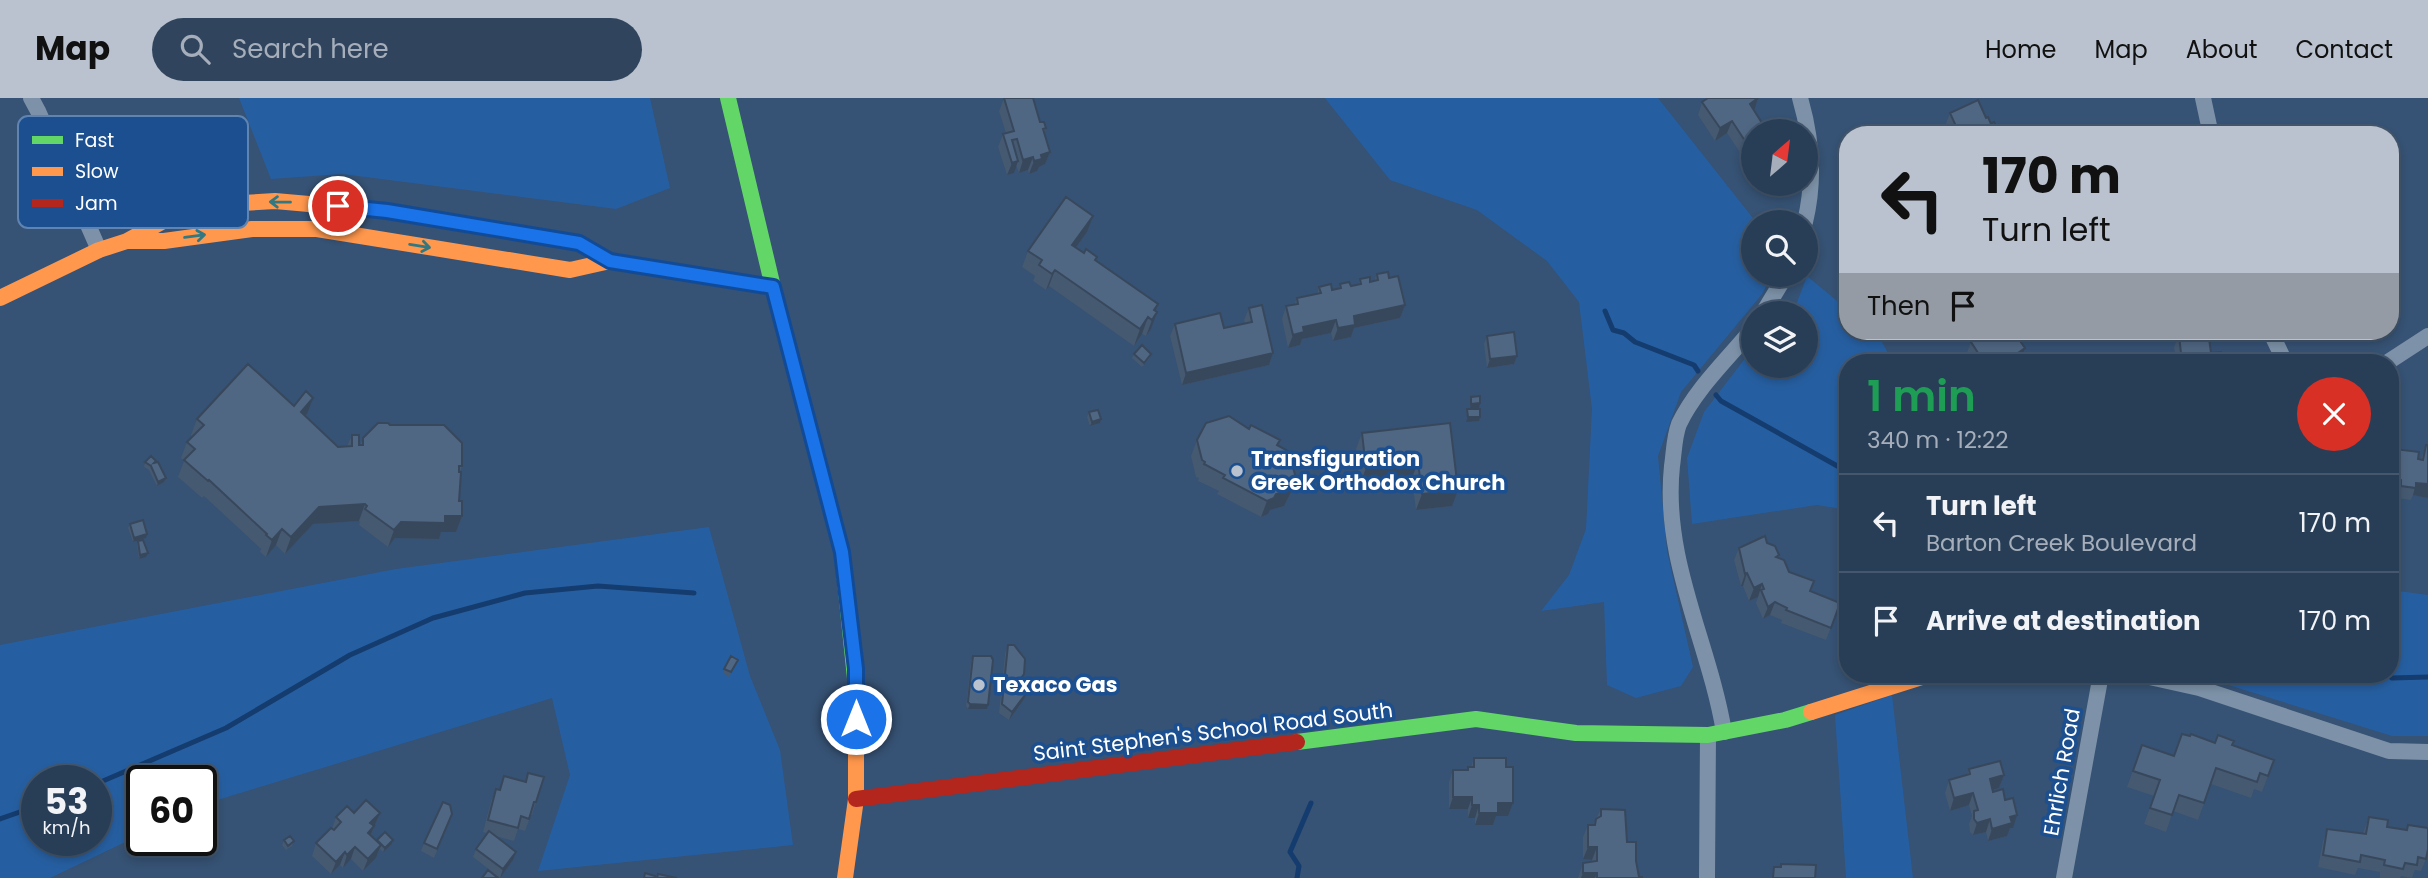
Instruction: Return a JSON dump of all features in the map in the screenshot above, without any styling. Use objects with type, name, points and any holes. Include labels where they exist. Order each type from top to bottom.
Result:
[{"type":"street","points":[[31,98],[39,116]]},
{"type":"street","points":[[727,98],[842,552],[856,669],[856,799],[845,878]]},
{"type":"street","points":[[1800,98],[1807,121],[1811,157],[1807,210]]},
{"type":"street","points":[[2203,98],[2209,126]]},
{"type":"street","points":[[248,203],[305,202],[387,211],[579,243],[610,261],[773,287]]},
{"type":"street","points":[[304,229],[305,202]]},
{"type":"street","points":[[89,228],[99,250]]},
{"type":"street","points":[[0,298],[151,228]]},
{"type":"street","points":[[127,241],[163,241],[252,229],[317,229],[570,270],[610,261]]},
{"type":"street","points":[[2399,355],[2428,336]]},
{"type":"street","points":[[1707,878],[1717,697],[1686,598],[1674,539],[1670,504],[1671,477],[1678,426],[1700,392],[1741,343]]},
{"type":"street","name":"Saint Stephen's School Road South","points":[[856,799],[1476,719],[1576,733],[1716,734],[1784,720],[1902,683]]},
{"type":"street","name":"Ehrlich Road","points":[[2064,878],[2099,683]]},
{"type":"street","points":[[2176,683],[2389,751],[2428,751]]},
{"type":"shaded area","points":[[239,98],[650,98],[670,188],[616,209],[342,174],[271,179]]},
{"type":"shaded area","points":[[1325,98],[1658,98],[1747,210],[1741,210],[1741,287],[1766,287],[1756,301],[1741,301],[1741,319],[1681,392],[1658,456],[1667,551],[1693,667],[1681,686],[1636,698],[1607,685],[1604,602],[1541,611],[1569,575],[1586,529],[1592,409],[1579,302],[1547,261],[1477,210],[1390,180]]},
{"type":"shaded area","points":[[1818,285],[1839,303],[1839,340],[1882,340],[1889,354],[1839,354],[1839,509],[1817,505],[1692,524],[1687,458],[1704,412],[1741,364],[1741,378],[1818,378],[1818,301],[1798,301],[1803,287]]},
{"type":"shaded area","points":[[709,527],[750,676],[780,750],[793,845],[538,871],[570,775],[552,698],[217,800],[217,765],[126,765],[126,842],[112,848],[112,765],[21,765],[21,856],[96,856],[50,878],[0,878],[0,645],[396,569]]},
{"type":"shaded area","points":[[2399,591],[2428,595],[2428,736],[2392,736],[2222,683],[2399,683]]},
{"type":"shaded area","points":[[1892,695],[1913,878],[1846,878],[1835,715]]},
{"type":"building","points":[[1004,98],[1033,98],[1040,122],[1044,122],[1046,128],[1043,129],[1050,152],[1041,155],[1042,159],[1034,161],[1033,157],[1023,160],[1017,139],[1012,140],[1018,161],[1012,163],[1003,134],[1014,131]]},
{"type":"building","points":[[1708,98],[1758,98],[1750,104],[1759,119],[1741,119],[1741,135],[1732,121],[1720,128],[1702,102]]},
{"type":"building","points":[[1978,100],[1986,118],[1996,126],[1956,126],[1950,113]]},
{"type":"building","points":[[1066,197],[1093,216],[1072,245],[1084,253],[1086,249],[1097,257],[1095,260],[1158,304],[1152,320],[1148,317],[1140,329],[1055,270],[1052,274],[1039,265],[1042,260],[1028,251]]},
{"type":"building","points":[[1388,272],[1389,278],[1398,276],[1405,305],[1354,316],[1355,325],[1338,328],[1336,320],[1303,327],[1304,332],[1293,335],[1286,306],[1298,304],[1297,298],[1321,293],[1319,287],[1331,284],[1332,290],[1349,282],[1351,286],[1361,284],[1360,279],[1370,277],[1370,282],[1378,280],[1377,274]]},
{"type":"building","points":[[1262,305],[1273,353],[1186,373],[1175,324],[1220,313],[1224,328],[1252,322],[1249,308]]},
{"type":"building","points":[[1514,332],[1517,356],[1490,359],[1487,336]]},
{"type":"building","points":[[2019,340],[2025,348],[2016,354],[1979,354],[1971,342]]},
{"type":"building","points":[[2180,340],[2209,340],[2211,353],[2221,354],[2181,354]]},
{"type":"building","points":[[1142,345],[1151,354],[1144,363],[1134,354]]},
{"type":"building","points":[[248,364],[294,406],[306,391],[313,398],[301,412],[338,447],[352,446],[352,435],[359,435],[359,445],[363,445],[363,438],[378,423],[444,425],[462,443],[459,501],[462,501],[462,516],[445,516],[445,523],[401,522],[394,530],[365,509],[365,504],[319,507],[291,537],[282,529],[272,540],[184,460],[195,449],[187,442],[204,425],[197,419]]},
{"type":"building","points":[[1480,396],[1480,403],[1471,404],[1471,397]]},
{"type":"building","points":[[1467,409],[1480,409],[1480,417],[1468,417]]},
{"type":"building","points":[[1098,410],[1101,419],[1092,422],[1089,412]]},
{"type":"building","name":"Transfiguration Greek Orthodox Church","points":[[1229,416],[1249,429],[1251,425],[1280,440],[1277,445],[1288,451],[1283,459],[1292,464],[1296,478],[1290,490],[1276,494],[1267,501],[1223,478],[1225,475],[1204,464],[1197,440],[1206,423]]},
{"type":"building","points":[[1450,423],[1458,490],[1422,494],[1418,462],[1366,468],[1362,433]]},
{"type":"building","points":[[2428,445],[2428,484],[2416,483],[2416,488],[2401,486],[2399,450],[2419,452],[2418,459],[2423,460]]},
{"type":"building","points":[[151,456],[156,461],[154,463],[158,462],[166,478],[158,482],[151,466],[145,462]]},
{"type":"building","points":[[143,520],[147,534],[134,538],[130,524]]},
{"type":"building","points":[[1765,536],[1767,543],[1775,546],[1779,555],[1776,557],[1784,560],[1789,572],[1814,581],[1810,591],[1839,603],[1831,628],[1786,610],[1787,608],[1775,602],[1768,607],[1761,590],[1764,589],[1762,584],[1754,588],[1747,573],[1745,574],[1739,548]]},
{"type":"building","points":[[143,540],[148,553],[140,555],[138,541]]},
{"type":"building","points":[[1008,645],[1014,645],[1025,659],[1024,674],[1017,683],[1028,691],[1012,712],[1002,704]]},
{"type":"building","points":[[731,656],[738,660],[731,672],[724,669]]},
{"type":"building","name":"Texaco Gas","points":[[973,656],[991,656],[993,660],[988,705],[968,702]]},
{"type":"building","points":[[2182,734],[2191,734],[2215,743],[2218,735],[2234,741],[2232,745],[2274,760],[2268,776],[2260,773],[2257,782],[2216,768],[2204,803],[2179,795],[2172,815],[2150,808],[2160,780],[2133,771],[2142,745],[2174,756]]},
{"type":"building","points":[[1474,758],[1506,758],[1506,767],[1513,767],[1513,803],[1498,803],[1498,813],[1479,813],[1479,805],[1472,805],[1472,797],[1453,797],[1453,770],[1468,770],[1468,767],[1474,767]]},
{"type":"building","points":[[2000,761],[2004,775],[1990,779],[1993,792],[2003,789],[2005,800],[2013,798],[2017,815],[2010,817],[2012,823],[1992,829],[1990,819],[1977,823],[1974,819],[1974,811],[1978,810],[1973,793],[1954,798],[1949,780],[1970,774],[1969,769]]},
{"type":"building","points":[[528,773],[544,777],[529,819],[521,816],[518,828],[488,820],[496,789],[500,790],[504,776],[526,782]]},
{"type":"building","points":[[366,800],[380,813],[370,823],[374,826],[368,833],[381,845],[368,859],[355,847],[347,855],[345,852],[336,862],[316,843],[341,822],[336,817],[347,806],[354,813]]},
{"type":"building","points":[[443,802],[450,805],[452,814],[437,849],[424,843]]},
{"type":"building","points":[[1601,809],[1625,810],[1627,842],[1636,842],[1636,861],[1639,877],[1642,878],[1597,878],[1597,873],[1583,873],[1583,863],[1597,861],[1597,847],[1588,847],[1588,825],[1595,825],[1596,819],[1601,816]]},
{"type":"building","points":[[2369,817],[2388,820],[2387,827],[2407,830],[2408,825],[2428,828],[2426,859],[2418,857],[2417,865],[2405,863],[2403,869],[2384,865],[2385,860],[2361,855],[2360,862],[2323,855],[2327,829],[2366,834]]},
{"type":"building","points":[[489,831],[516,852],[503,869],[476,849]]},
{"type":"building","points":[[385,832],[393,840],[385,848],[377,840]]},
{"type":"building","points":[[290,836],[294,841],[288,846],[284,840]]},
{"type":"building","points":[[1781,864],[1816,865],[1815,878],[1773,878],[1774,867],[1781,867]]},
{"type":"building","points":[[488,870],[498,878],[482,878]]},
{"type":"building","points":[[645,873],[655,876],[655,878],[644,878]]},
{"type":"building","points":[[658,874],[677,878],[657,878]]},
{"type":"waterway","points":[[1605,311],[1613,330],[1624,333],[1635,342],[1694,365],[1698,371]]},
{"type":"waterway","points":[[1716,395],[1721,401],[1839,467]]},
{"type":"waterway","points":[[112,777],[226,728],[350,655],[433,618],[525,593],[598,586],[694,593]]},
{"type":"waterway","points":[[2399,678],[2428,677]]},
{"type":"waterway","points":[[1297,878],[1299,866],[1290,852],[1311,803]]},
{"type":"waterway","points":[[0,819],[21,812]]},
{"type":"traffic: fast","points":[[728,98],[773,287],[842,552],[856,688]]},
{"type":"traffic: fast","points":[[309,204],[387,211],[579,243],[610,261],[773,287]]},
{"type":"traffic: fast","points":[[1297,742],[1476,719],[1576,733],[1708,735],[1785,720],[1811,712]]},
{"type":"traffic: slow","points":[[248,203],[275,201],[309,204]]},
{"type":"traffic: slow","points":[[0,298],[151,228]]},
{"type":"traffic: slow","points":[[130,241],[164,241],[252,229],[317,229],[570,270],[610,261]]},
{"type":"traffic: slow","points":[[1811,712],[1903,683]]},
{"type":"traffic: slow","points":[[845,878],[856,799],[856,688]]},
{"type":"traffic: jam","points":[[856,799],[1297,742]]},
{"type":"place","name":"Transfiguration Greek Orthodox Church","points":[[1237,471]]},
{"type":"place","name":"Texaco Gas","points":[[979,685]]},
{"type":"route","points":[[338,206],[387,211],[579,243],[610,261],[773,287],[842,552],[856,669],[856,719]]}]
